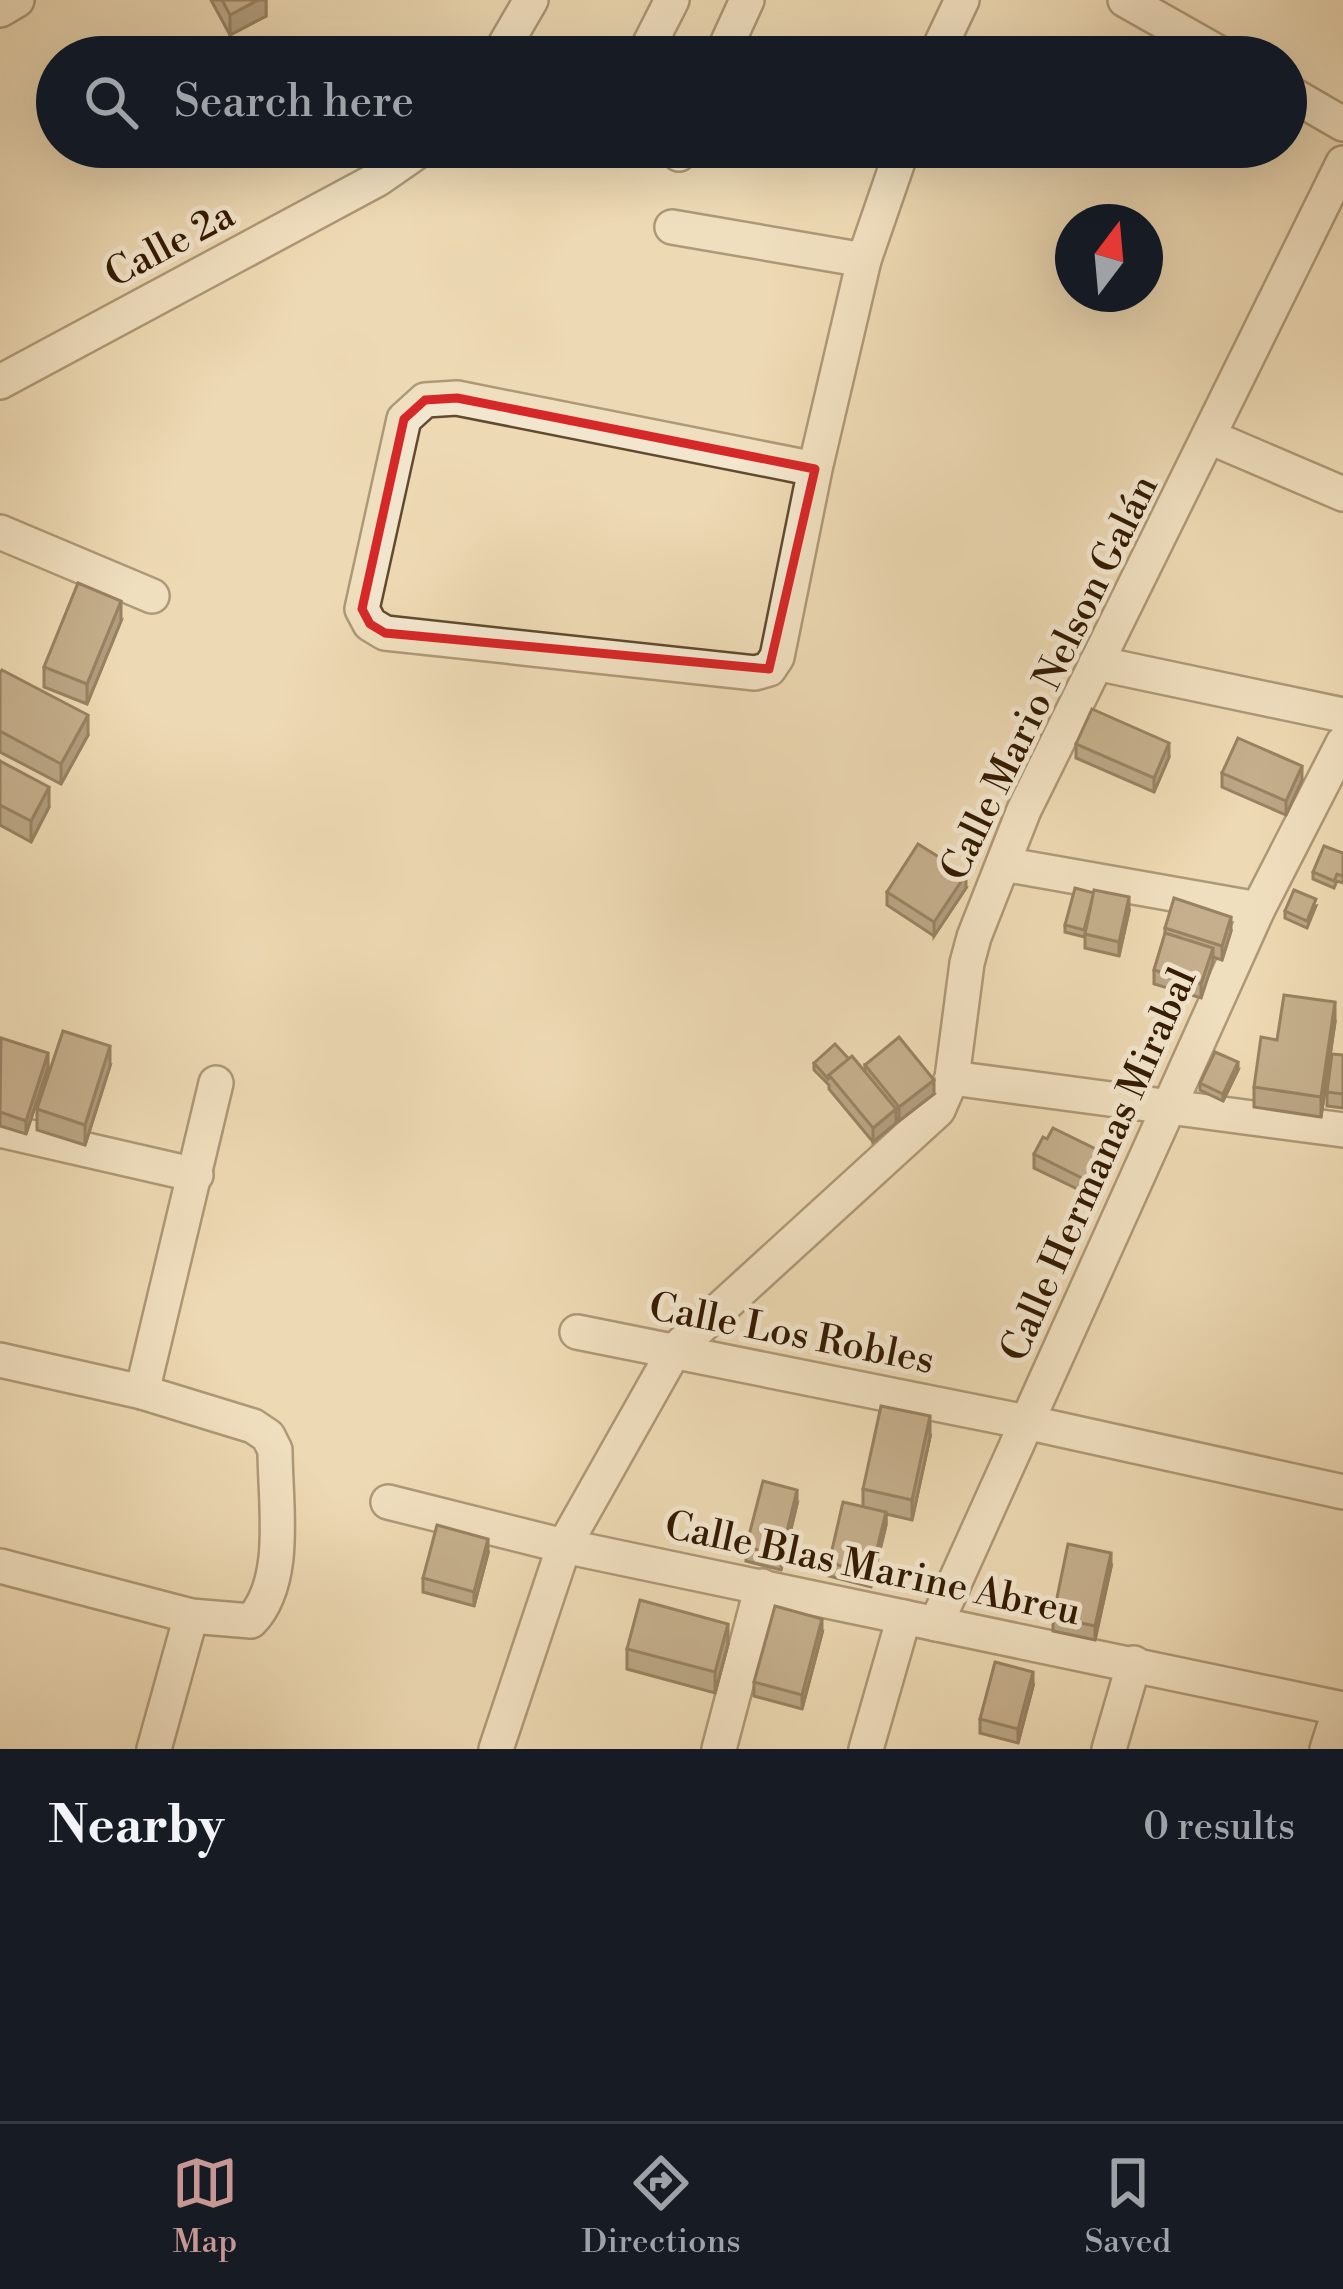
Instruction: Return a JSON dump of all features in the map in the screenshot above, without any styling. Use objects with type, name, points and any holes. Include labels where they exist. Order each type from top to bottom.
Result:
[{"type":"street","points":[[0,10],[16,0]]},
{"type":"street","points":[[654,36],[672,0]]},
{"type":"street","points":[[730,36],[746,0]]},
{"type":"street","points":[[945,36],[962,0]]},
{"type":"street","points":[[1125,0],[1189,36]]},
{"type":"street","points":[[507,36],[520,7]]},
{"type":"street","points":[[1307,103],[1343,124]]},
{"type":"street","name":"Calle Mario Nelson Galán","points":[[496,1749],[565,1546],[674,1352],[930,1118],[952,1078],[967,962],[983,906],[1024,810],[1343,163]]},
{"type":"street","name":"Calle 2a","points":[[0,382],[393,168]]},
{"type":"street","points":[[814,469],[457,398],[425,400],[404,419],[362,609],[370,624],[385,634],[754,673],[769,669],[777,657],[814,469],[864,260],[896,168]]},
{"type":"street","points":[[672,227],[864,260]]},
{"type":"street","points":[[1210,437],[1343,494]]},
{"type":"street","points":[[0,532],[152,596]]},
{"type":"street","points":[[1096,663],[1343,716]]},
{"type":"street","name":"Calle Hermanas Mirabal","points":[[866,1749],[920,1620],[1026,1422],[1258,909],[1343,743]]},
{"type":"street","points":[[1003,864],[1258,909]]},
{"type":"street","points":[[952,1078],[1343,1130]]},
{"type":"street","points":[[142,1392],[217,1083]]},
{"type":"street","points":[[0,1130],[196,1175]]},
{"type":"street","name":"Calle Los Robles","points":[[577,1332],[1026,1422],[1343,1492]]},
{"type":"street","points":[[0,1360],[142,1392],[253,1426],[268,1436],[275,1450],[275,1579],[267,1604],[251,1621],[191,1616],[0,1566]]},
{"type":"street","name":"Calle Blas Marine Abreu","points":[[388,1502],[565,1546],[1341,1709]]},
{"type":"street","points":[[718,1749],[762,1586]]},
{"type":"street","points":[[154,1749],[191,1616]]},
{"type":"street","points":[[1109,1749],[1134,1663]]},
{"type":"street","points":[[1327,1749],[1341,1709]]},
{"type":"highlighted area","points":[[457,398],[815,469],[769,669],[385,633],[370,624],[362,609],[404,419],[425,400]]},
{"type":"building","points":[[222,0],[258,0],[230,15]]},
{"type":"building","points":[[78,583],[121,601],[87,684],[44,667]]},
{"type":"building","points":[[2,670],[88,715],[61,764],[0,731]]},
{"type":"building","points":[[1092,709],[1169,743],[1154,778],[1076,744]]},
{"type":"building","points":[[1238,738],[1302,766],[1286,801],[1222,773]]},
{"type":"building","points":[[0,761],[49,787],[31,821],[0,805]]},
{"type":"building","points":[[918,844],[966,874],[934,922],[887,892]]},
{"type":"building","points":[[1324,846],[1343,853],[1343,876],[1337,874],[1334,881],[1313,872]]},
{"type":"building","points":[[1075,888],[1094,893],[1084,930],[1065,925]]},
{"type":"building","points":[[1094,890],[1129,897],[1119,942],[1085,934]]},
{"type":"building","points":[[1294,890],[1316,899],[1307,921],[1285,911]]},
{"type":"building","points":[[1174,898],[1231,917],[1222,946],[1165,928]]},
{"type":"building","points":[[1165,933],[1213,948],[1201,984],[1154,970]]},
{"type":"building","points":[[1284,995],[1335,1002],[1321,1097],[1254,1087],[1261,1037],[1277,1040]]},
{"type":"building","points":[[63,1031],[110,1046],[85,1125],[37,1109]]},
{"type":"building","points":[[899,1037],[934,1080],[899,1107],[865,1065]]},
{"type":"building","points":[[1,1038],[48,1053],[26,1121],[0,1112]]},
{"type":"building","points":[[835,1044],[849,1059],[828,1079],[814,1063]]},
{"type":"building","points":[[1215,1052],[1238,1062],[1223,1094],[1200,1083]]},
{"type":"building","points":[[1332,1054],[1343,1055],[1343,1094],[1327,1092]]},
{"type":"building","points":[[852,1056],[896,1109],[873,1128],[829,1075]]},
{"type":"building","points":[[1053,1128],[1108,1155],[1094,1184],[1034,1154]]},
{"type":"building","points":[[881,1406],[930,1416],[912,1500],[863,1489]]},
{"type":"building","points":[[763,1481],[797,1490],[781,1556],[746,1547]]},
{"type":"building","points":[[843,1502],[886,1512],[871,1573],[829,1563]]},
{"type":"building","points":[[437,1525],[488,1539],[474,1592],[423,1578]]},
{"type":"building","points":[[1068,1544],[1111,1553],[1095,1626],[1053,1617]]},
{"type":"building","points":[[640,1600],[728,1624],[715,1672],[627,1649]]},
{"type":"building","points":[[775,1606],[822,1619],[802,1695],[754,1682]]},
{"type":"building","points":[[995,1662],[1033,1672],[1018,1729],[980,1719]]}]
